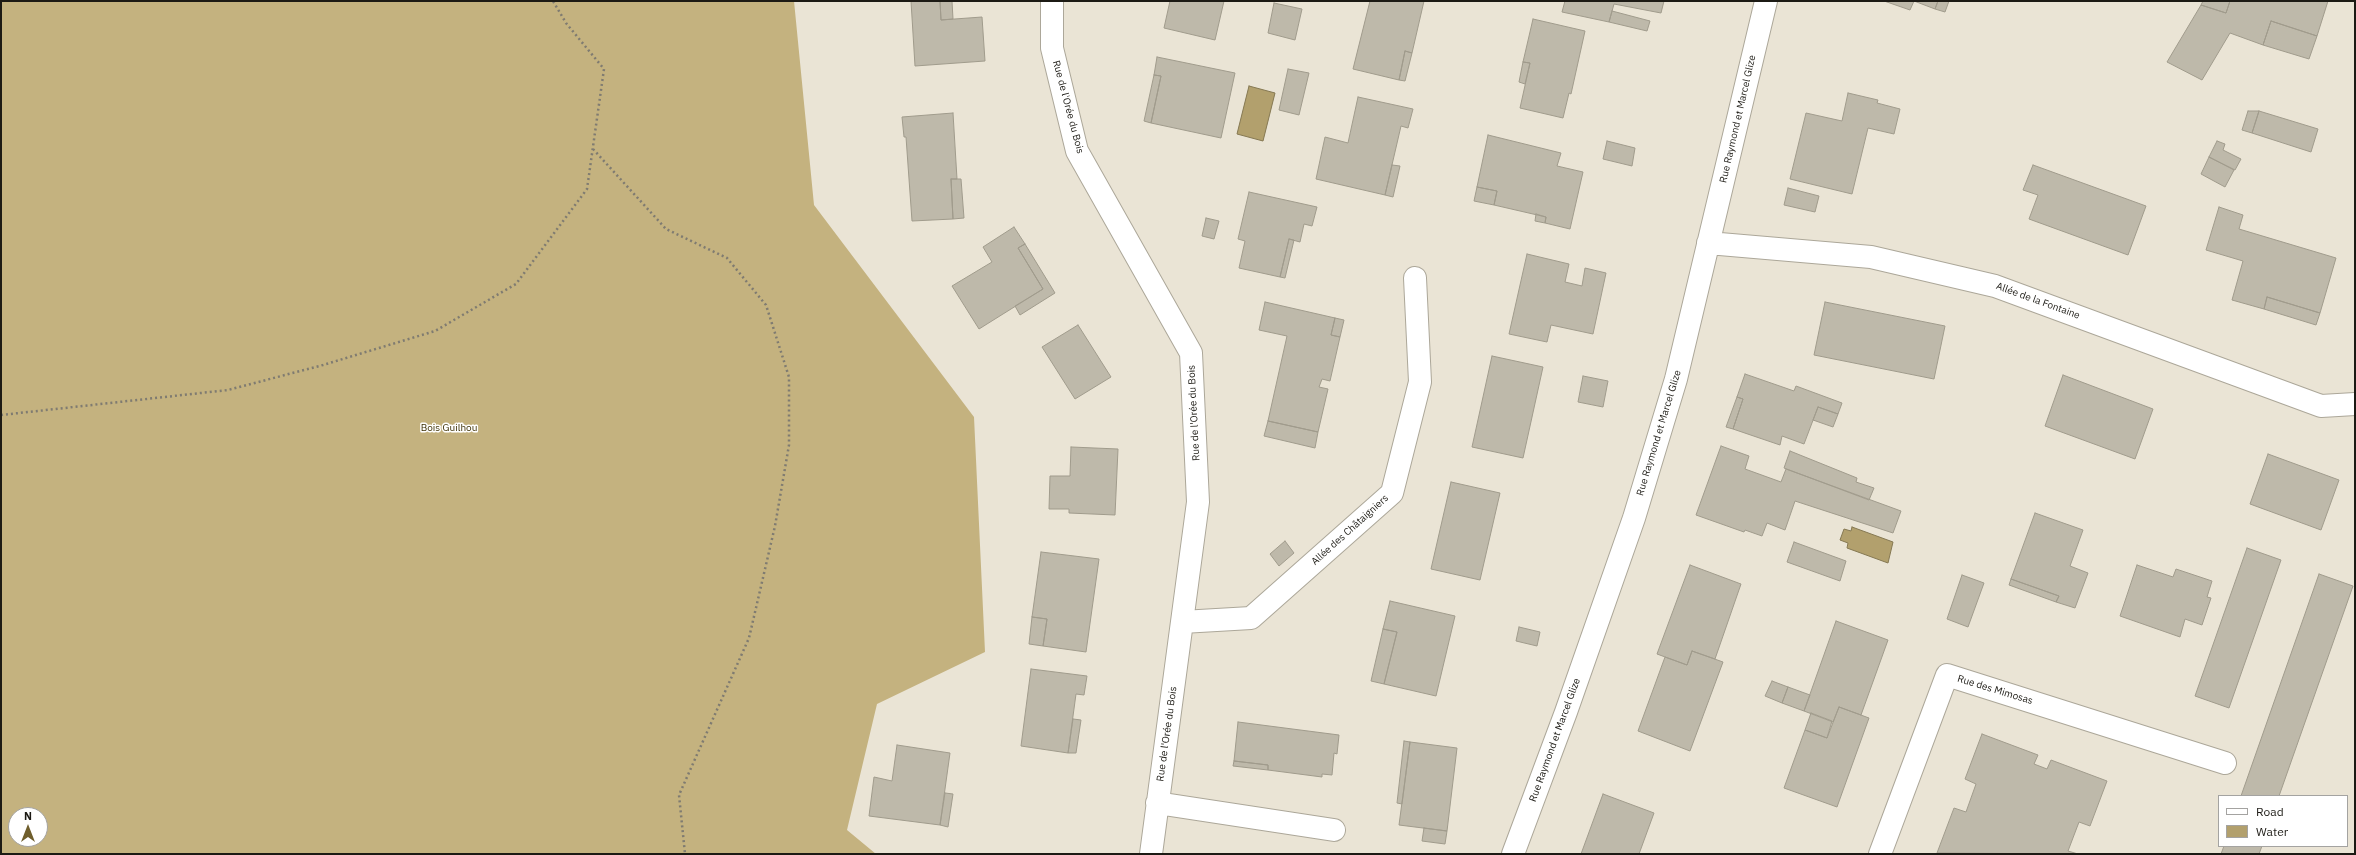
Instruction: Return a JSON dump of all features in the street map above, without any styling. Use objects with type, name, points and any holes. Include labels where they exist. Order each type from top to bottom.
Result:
[{"type":"street","name":"Rue de l'Orée du Bois","points":[[1052,1],[1052,48],[1077,151],[1191,353],[1198,502],[1151,854]]},
{"type":"street","name":"Rue Raymond et Marcel Glize","points":[[1513,854],[1566,712],[1634,518],[1676,379],[1766,1]]},
{"type":"street","name":"Allée de la Fontaine","points":[[1708,243],[1871,257],[1995,286],[2321,406],[2355,404]]},
{"type":"street","name":"Allée des Châtaigniers","points":[[1182,622],[1251,618],[1392,493],[1420,382],[1416,278]]},
{"type":"street","name":"Rue des Mimosas","points":[[1880,854],[1947,675],[2225,762]]},
{"type":"street","points":[[1157,803],[1334,830]]},
{"type":"path","points":[[1,416],[228,390],[435,332],[516,284],[587,189],[604,69],[566,23],[553,1]]},
{"type":"path","points":[[593,149],[666,229],[727,258],[766,305],[789,377],[789,445],[775,526],[749,638],[679,795],[685,854]]},
{"type":"green space","name":"Bois Guilhou","points":[[1,1],[794,1],[814,205],[974,417],[985,652],[877,704],[847,830],[876,854],[1,854]]},
{"type":"water","points":[[1249,86],[1275,93],[1263,141],[1237,134]]},
{"type":"water","points":[[1852,527],[1893,542],[1888,563],[1847,548],[1848,543],[1840,540],[1844,529],[1851,531]]},
{"type":"building","points":[[911,1],[940,1],[941,20],[982,17],[985,61],[915,66]]},
{"type":"building","points":[[940,1],[952,1],[953,19],[941,20]]},
{"type":"building","points":[[1170,1],[1224,1],[1215,40],[1164,28]]},
{"type":"building","points":[[1370,1],[1424,1],[1412,53],[1405,51],[1399,80],[1353,69]]},
{"type":"building","points":[[1565,1],[1664,1],[1661,13],[1614,4],[1609,22],[1562,12]]},
{"type":"building","points":[[1884,1],[1914,1],[1910,10]]},
{"type":"building","points":[[1914,1],[1938,1],[1935,9]]},
{"type":"building","points":[[1938,1],[1949,1],[1945,12],[1935,9]]},
{"type":"building","points":[[2203,1],[2230,1],[2226,13],[2201,5]]},
{"type":"building","points":[[2230,1],[2328,1],[2317,36],[2271,21],[2263,45],[2230,33],[2202,80],[2167,62],[2201,5],[2226,13]]},
{"type":"building","points":[[1274,3],[1302,9],[1295,40],[1268,33]]},
{"type":"building","points":[[1612,11],[1650,21],[1647,31],[1609,22]]},
{"type":"building","points":[[1533,19],[1585,31],[1571,94],[1569,93],[1563,118],[1520,108],[1530,63],[1523,62]]},
{"type":"building","points":[[2271,21],[2317,36],[2309,59],[2263,45]]},
{"type":"building","points":[[1405,51],[1412,53],[1405,81],[1399,80]]},
{"type":"building","points":[[1157,57],[1235,73],[1221,138],[1151,123],[1161,76],[1154,75]]},
{"type":"building","points":[[1523,62],[1530,63],[1525,84],[1519,82]]},
{"type":"building","points":[[1288,69],[1309,73],[1299,115],[1279,110]]},
{"type":"building","points":[[1154,75],[1161,76],[1151,123],[1144,121]]},
{"type":"building","points":[[1848,93],[1878,100],[1877,103],[1900,109],[1894,134],[1868,128],[1852,194],[1790,179],[1806,113],[1842,121]]},
{"type":"building","points":[[1358,97],[1413,109],[1408,128],[1401,126],[1385,195],[1316,179],[1325,137],[1348,143]]},
{"type":"building","points":[[2248,111],[2259,111],[2252,133],[2242,130]]},
{"type":"building","points":[[2259,111],[2318,129],[2311,152],[2252,133]]},
{"type":"building","points":[[953,113],[957,179],[951,179],[953,219],[912,221],[906,137],[904,137],[902,117]]},
{"type":"building","points":[[1488,135],[1561,153],[1557,166],[1583,172],[1570,229],[1545,223],[1546,217],[1494,205],[1497,191],[1477,187]]},
{"type":"building","points":[[1607,141],[1635,148],[1632,166],[1603,159]]},
{"type":"building","points":[[2217,141],[2225,144],[2223,150],[2241,159],[2235,170],[2209,157]]},
{"type":"building","points":[[2209,157],[2234,170],[2225,187],[2201,174]]},
{"type":"building","points":[[1392,165],[1400,166],[1393,197],[1385,195]]},
{"type":"building","points":[[2033,165],[2146,206],[2128,255],[2029,219],[2038,195],[2023,190]]},
{"type":"building","points":[[951,179],[961,179],[964,218],[953,219]]},
{"type":"building","points":[[1477,187],[1497,191],[1494,205],[1474,201]]},
{"type":"building","points":[[1788,188],[1819,196],[1815,212],[1784,205]]},
{"type":"building","points":[[1249,192],[1317,207],[1312,226],[1304,224],[1300,242],[1289,239],[1280,277],[1239,268],[1245,241],[1238,239]]},
{"type":"building","points":[[2219,207],[2243,215],[2239,229],[2336,258],[2320,313],[2267,297],[2264,309],[2232,300],[2243,261],[2206,250]]},
{"type":"building","points":[[1536,214],[1546,217],[1545,223],[1535,221]]},
{"type":"building","points":[[1206,218],[1219,221],[1214,239],[1202,236]]},
{"type":"building","points":[[1014,227],[1025,244],[1018,248],[1043,289],[979,329],[952,286],[992,262],[983,247]]},
{"type":"building","points":[[1289,239],[1294,240],[1285,278],[1280,277]]},
{"type":"building","points":[[1025,244],[1055,293],[1020,315],[1015,306],[1043,289],[1018,248]]},
{"type":"building","points":[[1527,254],[1569,264],[1565,282],[1582,286],[1585,268],[1606,273],[1593,334],[1551,325],[1547,342],[1509,334]]},
{"type":"building","points":[[2267,297],[2320,313],[2316,325],[2264,309]]},
{"type":"building","points":[[1265,302],[1335,318],[1331,335],[1340,337],[1330,381],[1322,379],[1319,387],[1328,389],[1318,432],[1268,421],[1287,336],[1259,330]]},
{"type":"building","points":[[1825,302],[1945,326],[1934,379],[1814,355]]},
{"type":"building","points":[[1335,318],[1344,320],[1340,337],[1331,335]]},
{"type":"building","points":[[1078,325],[1111,377],[1075,399],[1042,347]]},
{"type":"building","points":[[1492,356],[1543,367],[1523,458],[1472,447]]},
{"type":"building","points":[[1745,374],[1794,391],[1796,386],[1842,403],[1838,414],[1818,407],[1804,444],[1782,436],[1780,445],[1733,429],[1743,399],[1737,397]]},
{"type":"building","points":[[2063,375],[2153,409],[2135,459],[2045,426]]},
{"type":"building","points":[[1583,376],[1608,381],[1603,407],[1578,402]]},
{"type":"building","points":[[1737,397],[1743,399],[1733,429],[1726,427]]},
{"type":"building","points":[[1818,407],[1838,414],[1833,427],[1813,420]]},
{"type":"building","points":[[1268,421],[1318,432],[1315,448],[1264,436]]},
{"type":"building","points":[[1721,446],[1749,456],[1745,469],[1781,482],[1786,469],[1901,511],[1893,533],[1795,501],[1785,530],[1767,523],[1762,536],[1745,530],[1744,532],[1696,515]]},
{"type":"building","points":[[1071,447],[1118,449],[1115,515],[1069,513],[1069,509],[1049,509],[1050,476],[1070,476]]},
{"type":"building","points":[[1790,451],[1857,478],[1856,482],[1874,488],[1869,500],[1784,468]]},
{"type":"building","points":[[2268,454],[2339,480],[2321,530],[2250,504]]},
{"type":"building","points":[[1451,482],[1500,493],[1480,580],[1431,569]]},
{"type":"building","points":[[2035,513],[2083,530],[2070,566],[2088,573],[2075,608],[2056,602],[2059,596],[2011,579]]},
{"type":"building","points":[[1285,541],[1294,553],[1279,566],[1270,554]]},
{"type":"building","points":[[1794,542],[1846,561],[1840,581],[1787,562]]},
{"type":"building","points":[[2247,548],[2281,560],[2229,708],[2195,696]]},
{"type":"building","points":[[1041,552],[1099,559],[1086,652],[1043,646],[1047,619],[1032,617]]},
{"type":"building","points":[[1690,565],[1741,584],[1715,659],[1692,651],[1687,665],[1657,654]]},
{"type":"building","points":[[2137,565],[2173,577],[2176,569],[2212,581],[2207,597],[2211,598],[2202,625],[2185,619],[2180,637],[2120,616]]},
{"type":"building","points":[[2319,574],[2353,586],[2279,795],[2241,795]]},
{"type":"building","points":[[1962,575],[1984,583],[1968,627],[1947,619]]},
{"type":"building","points":[[2011,579],[2059,596],[2056,602],[2009,585]]},
{"type":"building","points":[[1390,601],[1455,616],[1436,696],[1384,684],[1397,632],[1383,629]]},
{"type":"building","points":[[1032,617],[1047,619],[1043,646],[1029,644]]},
{"type":"building","points":[[1836,621],[1888,640],[1861,715],[1839,707],[1833,722],[1804,711]]},
{"type":"building","points":[[1519,627],[1540,632],[1537,646],[1516,641]]},
{"type":"building","points":[[1383,629],[1397,632],[1384,684],[1371,681]]},
{"type":"building","points":[[1692,651],[1723,662],[1690,751],[1638,731],[1665,657],[1687,665]]},
{"type":"building","points":[[1031,669],[1087,676],[1084,695],[1076,694],[1068,753],[1021,746]]},
{"type":"building","points":[[1772,681],[1788,687],[1782,703],[1765,696]]},
{"type":"building","points":[[1788,687],[1810,695],[1804,711],[1782,703]]},
{"type":"building","points":[[1839,707],[1869,718],[1837,807],[1784,788],[1805,730],[1827,738]]},
{"type":"building","points":[[1811,713],[1832,721],[1827,738],[1805,730]]},
{"type":"building","points":[[1073,719],[1081,720],[1076,753],[1068,753]]},
{"type":"building","points":[[1238,722],[1339,735],[1337,754],[1334,753],[1332,775],[1322,774],[1322,777],[1268,770],[1268,765],[1234,761]]},
{"type":"building","points":[[1982,734],[2038,755],[2034,764],[2047,769],[2051,760],[2107,781],[2090,826],[2079,822],[2068,851],[2078,854],[1937,853],[1954,808],[1966,812],[1976,784],[1965,779]]},
{"type":"building","points":[[1404,741],[1410,742],[1402,804],[1397,803]]},
{"type":"building","points":[[1410,742],[1457,748],[1447,831],[1399,825]]},
{"type":"building","points":[[897,745],[950,753],[940,825],[869,816],[874,777],[892,781]]},
{"type":"building","points":[[1234,761],[1268,765],[1268,770],[1233,766]]},
{"type":"building","points":[[945,793],[953,794],[948,827],[940,825]]},
{"type":"building","points":[[1603,794],[1654,813],[1639,854],[1581,854]]},
{"type":"building","points":[[1424,828],[1447,831],[1445,844],[1422,841]]},
{"type":"building","points":[[2224,847],[2262,847],[2259,854],[2221,854]]}]
